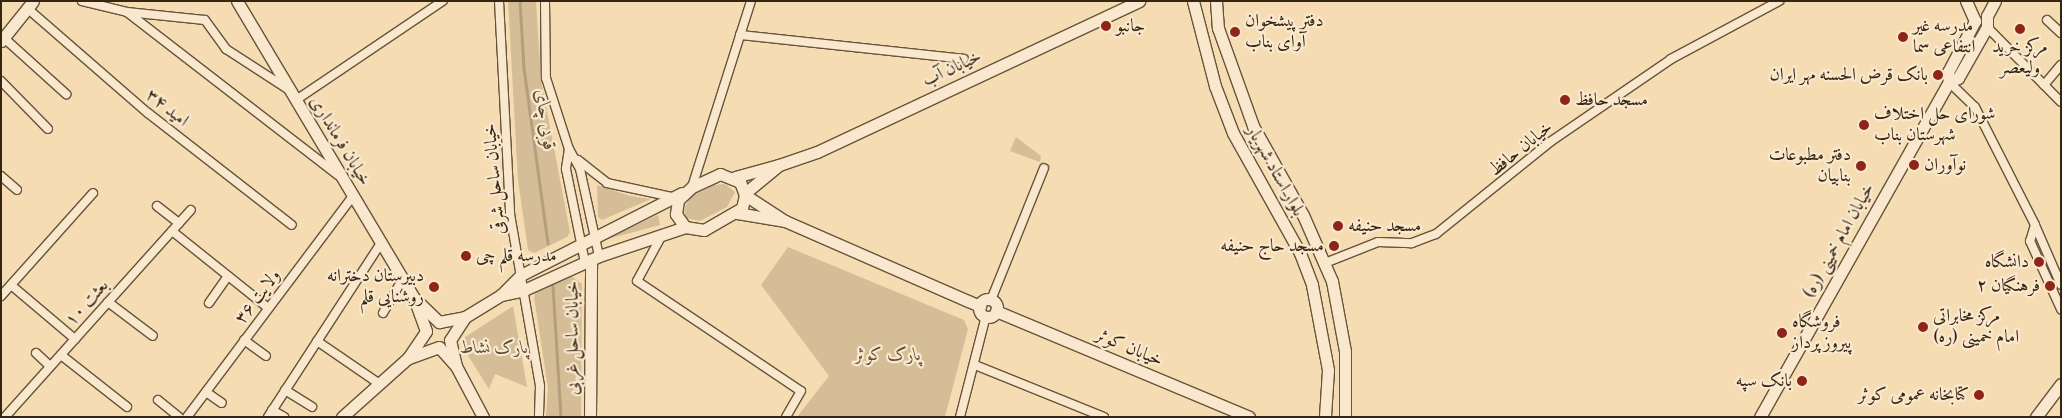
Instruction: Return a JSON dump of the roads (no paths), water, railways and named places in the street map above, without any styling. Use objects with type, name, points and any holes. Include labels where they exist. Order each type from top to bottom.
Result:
[{"type":"main road","name":"خیابان فرمانداری","points":[[237,1],[402,280],[414,298],[439,322]]},
{"type":"main road","name":"خیابان آب","points":[[735,177],[779,166],[825,148],[1139,1]]},
{"type":"main road","name":"بلوار استاد شهریار","points":[[1193,1],[1215,86],[1233,133],[1296,246],[1308,273],[1326,355],[1328,389],[1325,417]]},
{"type":"main road","name":"بلوار استاد شهریار","points":[[1216,1],[1218,28],[1249,118],[1325,263],[1341,320],[1347,376],[1345,417]]},
{"type":"main road","name":"خیابان امام خمینی (ره)","points":[[1949,82],[1958,78],[1996,1]]},
{"type":"main road","points":[[2,39],[30,5]]},
{"type":"main road","points":[[1969,6],[1987,21]]},
{"type":"main road","name":"خیابان امام خمینی (ره)","points":[[1760,417],[1949,82],[1948,72],[1974,26],[1969,6]]},
{"type":"main road","name":"خیابان آب","points":[[745,194],[779,166]]},
{"type":"main road","points":[[342,417],[408,358],[431,325],[465,317],[500,295],[521,275],[720,174],[735,177],[745,194],[785,221],[980,306],[991,314],[997,306],[991,300],[986,300],[980,306]]},
{"type":"main road","points":[[682,193],[676,214],[685,227]]},
{"type":"main road","points":[[737,214],[745,194]]},
{"type":"main road","points":[[500,295],[524,290],[592,259],[685,227],[704,230],[737,214],[785,221]]},
{"type":"main road","name":"خیابان ساحل غربی","points":[[590,417],[592,259]]},
{"type":"main road","points":[[1308,273],[1325,263]]},
{"type":"main road","name":"خیابان فرمانداری","points":[[414,298],[426,331]]},
{"type":"main road","name":"خیابان کوثر","points":[[991,314],[1249,417]]},
{"type":"main road","points":[[408,358],[439,347],[450,340],[465,317]]},
{"type":"main road","points":[[439,322],[449,329],[456,366]]},
{"type":"main road","points":[[426,331],[427,341],[439,347],[456,366],[483,417]]},
{"type":"main road","points":[[2036,417],[2061,384]]},
{"type":"street","points":[[82,1],[127,12],[205,20],[217,41],[293,95],[443,1]]},
{"type":"street","name":"خیابان ساحل شرقی","points":[[500,1],[510,214],[540,386],[539,415]]},
{"type":"street","points":[[545,1],[546,78],[569,149],[580,169],[593,238],[592,259]]},
{"type":"street","points":[[569,149],[588,170],[607,183],[682,193],[751,1]]},
{"type":"street","name":"خیابان حافظ","points":[[1325,263],[1378,242],[1412,243],[1436,234],[1550,142],[1671,59],[1779,1]]},
{"type":"street","name":"امید ۳۴","points":[[30,5],[148,113],[292,225]]},
{"type":"street","points":[[127,12],[342,178]]},
{"type":"street","points":[[2047,20],[2061,33]]},
{"type":"street","points":[[1987,21],[2061,102]]},
{"type":"street","points":[[740,35],[964,59]]},
{"type":"street","points":[[2,39],[66,94]]},
{"type":"street","points":[[2044,85],[2061,65]]},
{"type":"street","points":[[1,81],[48,129]]},
{"type":"street","points":[[1949,82],[1974,107],[2035,225],[2061,285]]},
{"type":"street","points":[[569,149],[566,169],[580,244],[592,259]]},
{"type":"street","points":[[991,300],[1044,168]]},
{"type":"street","points":[[1,176],[17,190]]},
{"type":"street","points":[[1,296],[93,193]]},
{"type":"street","name":"ولایت ۳۶","points":[[187,417],[353,196]]},
{"type":"street","points":[[157,206],[179,223]]},
{"type":"street","name":"بعثت ۱۰","points":[[5,417],[191,210]]},
{"type":"street","points":[[2035,225],[2030,241],[2061,309]]},
{"type":"street","points":[[172,231],[268,308]]},
{"type":"street","points":[[662,235],[637,281],[801,392],[786,417]]},
{"type":"street","points":[[284,417],[270,413],[381,244]]},
{"type":"street","points":[[210,303],[228,276]]},
{"type":"street","points":[[383,313],[402,280]]},
{"type":"street","points":[[11,285],[75,339]]},
{"type":"street","points":[[108,302],[153,336]]},
{"type":"street","points":[[960,417],[991,314]]},
{"type":"street","points":[[244,340],[266,356]]},
{"type":"street","points":[[317,341],[378,383]]},
{"type":"street","points":[[36,353],[50,366]]},
{"type":"street","points":[[61,355],[126,407]]},
{"type":"street","points":[[975,364],[1104,417]]},
{"type":"street","points":[[285,390],[312,406]]},
{"type":"street","points":[[206,392],[222,403]]},
{"type":"street","points":[[158,400],[179,417]]},
{"type":"waterway","name":"قوبی چای","points":[[520,1],[524,68],[548,243]]},
{"type":"waterway","name":"قوبی چای","points":[[553,286],[561,417]]},
{"type":"place","name":"جانبو","points":[[1106,26]]},
{"type":"place","name":"مرکز خرید ولیعصر","points":[[2020,29]]},
{"type":"place","name":"دفتر پیشخوان آوای بناب","points":[[1235,32]]},
{"type":"place","name":"مدرسه غیر انتفاعی سما","points":[[1903,37]]},
{"type":"place","name":"بانک قرض الحسنه مهر ایران","points":[[1938,75]]},
{"type":"place","name":"مسجد حافظ","points":[[1565,100]]},
{"type":"place","name":"شورای حل اختلاف شهرستان بناب","points":[[1864,125]]},
{"type":"place","name":"نوآوران","points":[[1914,165]]},
{"type":"place","name":"دفتر مطبوعات بنابیان","points":[[1861,166]]},
{"type":"place","name":"مسجد حنیفه","points":[[1338,226]]},
{"type":"place","name":"مسجد حاج حنیفه","points":[[1334,246]]},
{"type":"place","name":"مدرسه قلم چی","points":[[466,256]]},
{"type":"place","name":"دانشگاه","points":[[2039,262]]},
{"type":"place","name":"فرهنگیان ۲","points":[[2050,286]]},
{"type":"place","name":"دبیرستان دخترانه روشنایی قلم","points":[[434,287]]},
{"type":"place","name":"مرکز مخابراتی امام خمینی (ره)","points":[[1923,327]]},
{"type":"place","name":"فروشگاه پیروز پرداز","points":[[1782,333]]},
{"type":"place","name":"بانک سپه","points":[[1802,381]]},
{"type":"place","name":"کتابخانه عمومی کوثر","points":[[1979,395]]},
{"type":"park label","name":"پارک نشاط","points":[[494,348]]},
{"type":"park label","name":"پارک کوثر","points":[[888,355]]}]
